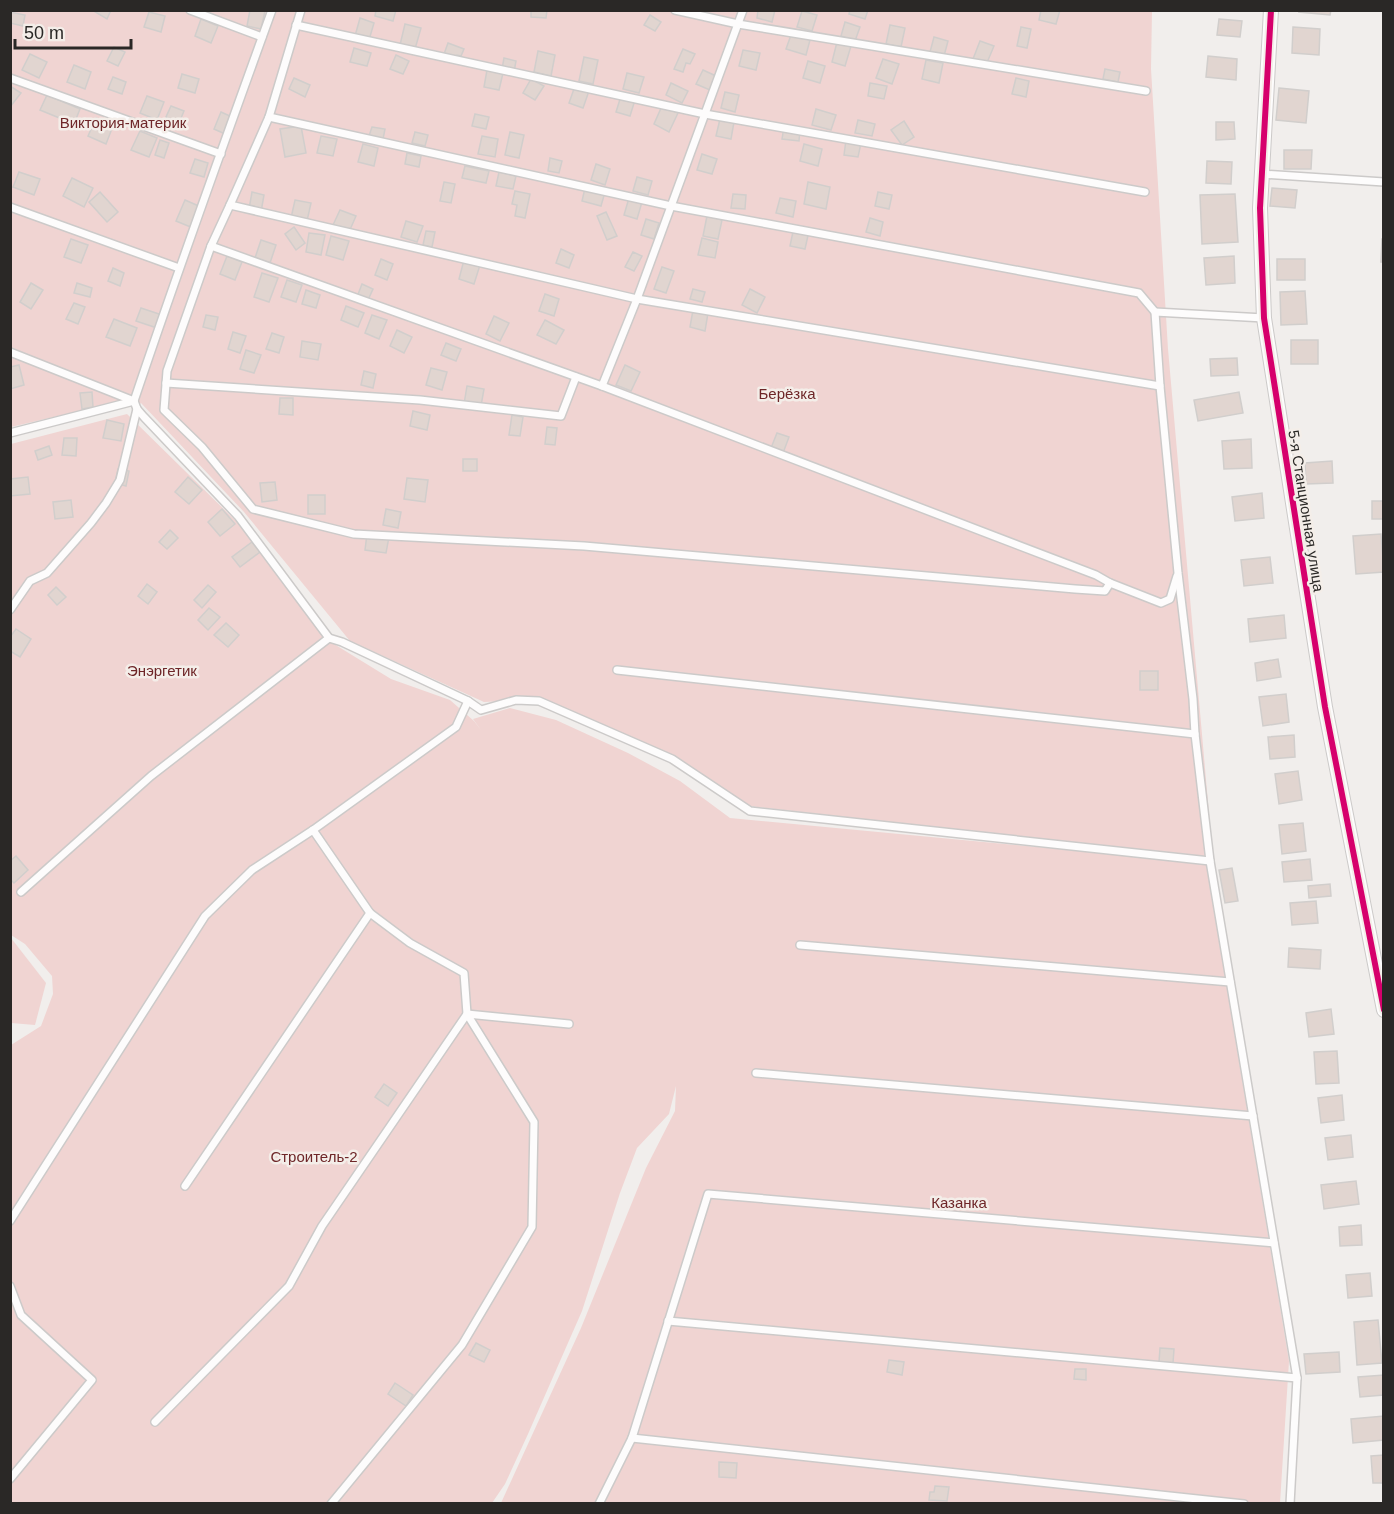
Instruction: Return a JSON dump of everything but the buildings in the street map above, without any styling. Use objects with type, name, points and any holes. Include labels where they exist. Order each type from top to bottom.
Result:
[{"type":"street","name":"5-я Станционная улица","points":[[1271,10],[1260,208],[1264,318],[1325,707],[1383,1010]]},
{"type":"lane","points":[[190,10],[262,37]]},
{"type":"lane","points":[[10,610],[30,581],[48,573],[91,523],[120,480],[136,409],[134,401],[179,268],[272,10]]},
{"type":"lane","points":[[302,10],[268,117],[211,246],[167,371],[164,410],[202,447],[253,509],[354,534],[584,546],[1085,590],[1105,591],[1110,583]]},
{"type":"lane","points":[[675,10],[738,24],[1146,91]]},
{"type":"lane","points":[[602,386],[637,299],[743,10]]},
{"type":"lane","points":[[296,25],[705,114],[1144,192]]},
{"type":"lane","points":[[10,78],[221,154]]},
{"type":"lane","points":[[268,117],[671,206],[1139,293],[1155,312],[1178,573],[1210,861],[1297,1378],[1290,1503]]},
{"type":"lane","points":[[1261,174],[1383,182]]},
{"type":"lane","points":[[230,206],[637,299],[1160,386]]},
{"type":"lane","points":[[10,207],[179,268]]},
{"type":"lane","points":[[211,246],[602,386],[1096,575],[1110,583],[1161,603],[1170,599],[1178,573]]},
{"type":"lane","points":[[1155,312],[1264,318]]},
{"type":"lane","points":[[10,352],[134,401]]},
{"type":"lane","points":[[166,383],[420,400],[561,416],[576,377]]},
{"type":"lane","points":[[10,433],[134,401]]},
{"type":"lane","points":[[136,409],[238,516],[329,638],[468,701],[482,710],[516,700],[539,701],[672,759],[750,811],[1210,861]]},
{"type":"lane","points":[[21,892],[151,776],[329,638]]},
{"type":"lane","points":[[617,670],[1195,734]]},
{"type":"lane","points":[[10,1221],[205,916],[252,870],[313,830],[456,728],[468,701]]},
{"type":"lane","points":[[313,830],[370,913],[410,943],[464,973],[467,1014],[534,1122],[532,1227],[462,1345],[331,1503]]},
{"type":"lane","points":[[185,1186],[370,913]]},
{"type":"lane","points":[[800,945],[1230,982]]},
{"type":"lane","points":[[467,1014],[569,1024]]},
{"type":"lane","points":[[155,1422],[289,1286],[322,1226],[467,1014]]},
{"type":"lane","points":[[756,1073],[1253,1116]]},
{"type":"lane","points":[[599,1503],[632,1438],[708,1194],[1274,1244]]},
{"type":"lane","points":[[10,1286],[21,1316],[92,1380],[10,1479]]},
{"type":"lane","points":[[668,1321],[1297,1378]]},
{"type":"lane","points":[[632,1438],[1244,1503]]},
{"type":"green space","name":"Берёзка","points":[[10,11],[1152,11],[1151,69],[1168,349],[1213,859],[732,804],[665,758],[528,700],[484,702],[350,641],[244,512],[141,403],[135,408],[126,400],[11,427]]},
{"type":"green space","points":[[127,414],[238,523],[334,644],[391,679],[450,700],[481,730],[473,719],[510,708],[556,720],[628,753],[680,781],[730,818],[1206,863],[1289,1361],[1280,1503],[501,1503],[581,1328],[646,1168],[675,1111],[676,1086],[669,1114],[637,1148],[582,1311],[505,1484],[492,1503],[11,1504],[11,1045],[41,1026],[53,994],[52,976],[25,944],[11,935],[11,444]]},
{"type":"green space","points":[[11,938],[46,983],[35,1025],[11,1023]]},
{"type":"cycle path","points":[[1271,10],[1260,208],[1264,318],[1325,707],[1384,1010]]},
{"type":"park label","name":"Виктория-материк","points":[[123,123]]},
{"type":"park label","name":"Энэргетик","points":[[162,671]]},
{"type":"park label","name":"Строитель-2","points":[[314,1157]]},
{"type":"park label","name":"Казанка","points":[[959,1203]]}]
